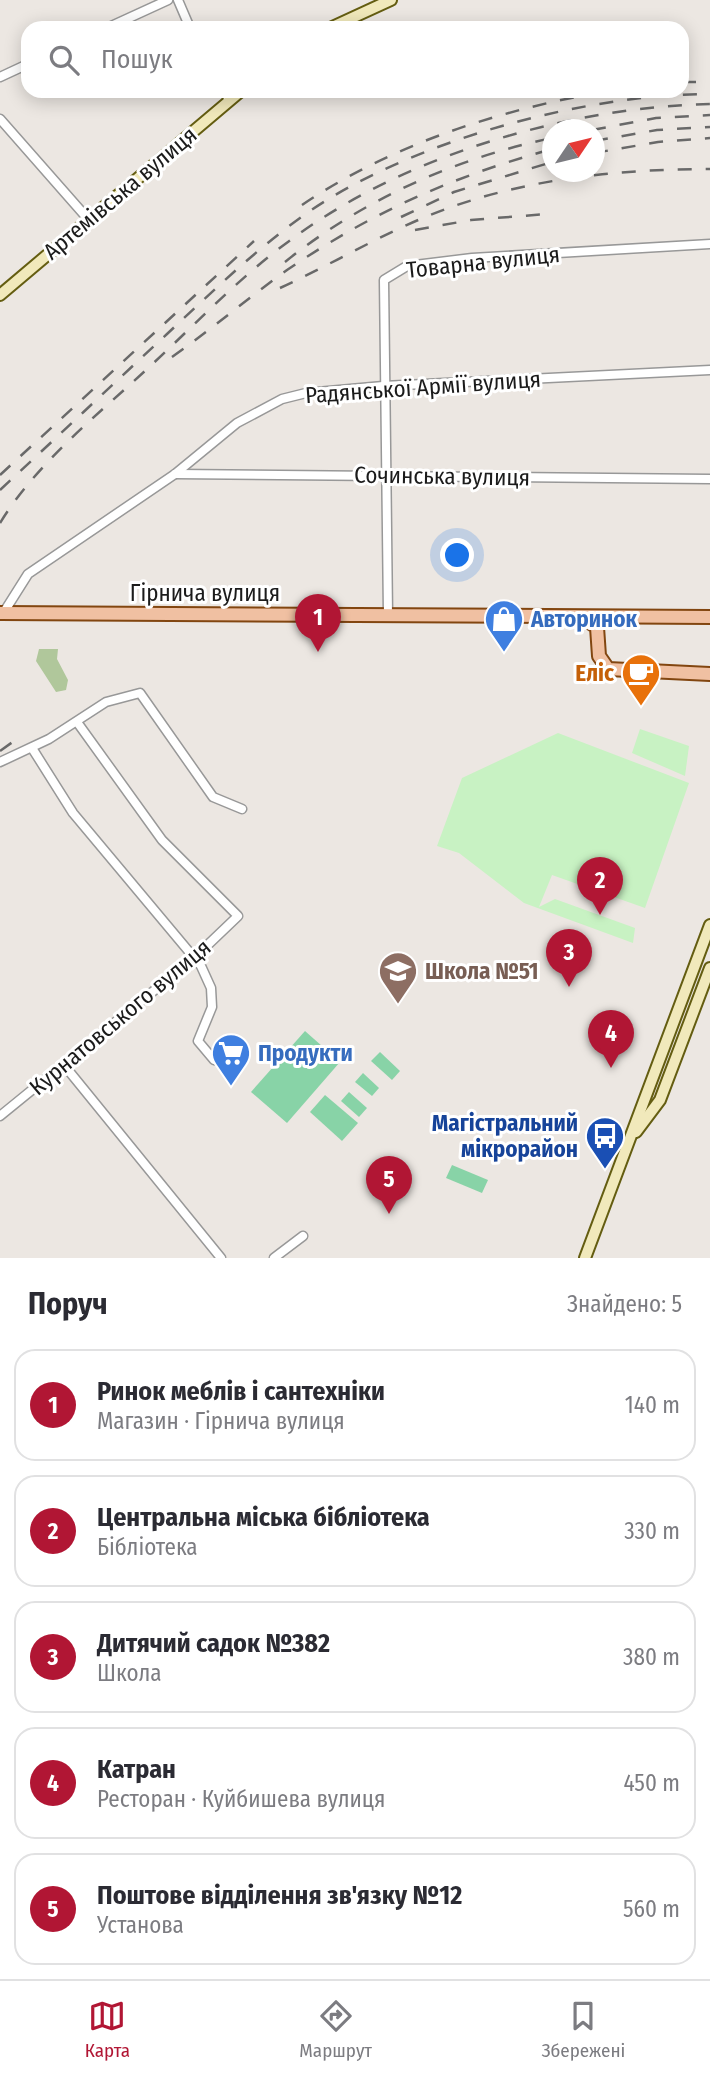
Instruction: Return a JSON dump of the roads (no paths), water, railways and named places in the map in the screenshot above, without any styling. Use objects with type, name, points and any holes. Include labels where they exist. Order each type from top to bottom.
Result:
[{"type":"main road","points":[[345,21],[391,0]]},
{"type":"main road","name":"Артемівська вулиця","points":[[0,295],[225,98]]},
{"type":"main road","name":"Гірнича вулиця","points":[[2,613],[710,617]]},
{"type":"main road","points":[[578,616],[594,622],[599,634],[599,656],[608,669],[710,674]]},
{"type":"main road","points":[[599,634],[607,622],[618,616]]},
{"type":"main road","points":[[585,1258],[710,925]]},
{"type":"main road","points":[[630,1140],[660,1100],[710,968]]},
{"type":"main road","points":[[647,1094],[652,1104],[660,1100]]},
{"type":"street","points":[[122,21],[168,0]]},
{"type":"street","points":[[178,0],[187,21]]},
{"type":"street","points":[[0,77],[21,67]]},
{"type":"street","points":[[0,119],[88,219]]},
{"type":"street","name":"Товарна вулиця","points":[[388,615],[383,386],[384,280],[398,269],[472,258],[710,244]]},
{"type":"street","name":"Радянської Армії вулиця","points":[[2,613],[28,574],[175,474],[237,423],[282,398],[306,393],[383,386],[710,370]]},
{"type":"street","name":"Сочинська вулиця","points":[[175,474],[710,479]]},
{"type":"street","points":[[0,762],[15,752],[32,748],[106,702],[140,693],[213,797],[242,809]]},
{"type":"street","name":"Курнатовського вулиця","points":[[0,1116],[194,958],[238,916],[162,840],[77,722]]},
{"type":"street","points":[[32,748],[73,813],[194,958],[208,979],[212,997],[211,1013],[198,1041],[214,1060],[223,1061]]},
{"type":"street","points":[[64,1065],[221,1258]]},
{"type":"street","points":[[274,1258],[303,1236]]},
{"type":"railway","points":[[689,82],[710,82]]},
{"type":"railway","points":[[689,95],[710,94]]},
{"type":"railway","points":[[302,205],[337,183],[410,147],[488,119],[573,98]]},
{"type":"railway","points":[[0,490],[252,256],[307,213],[349,187],[396,164],[500,126],[608,102],[643,98]]},
{"type":"railway","points":[[0,523],[31,480],[87,423],[254,269],[337,209],[385,183],[437,160],[491,141],[602,115],[656,107],[710,104]]},
{"type":"railway","points":[[605,128],[656,118],[710,115]]},
{"type":"railway","points":[[605,139],[657,130],[710,127]]},
{"type":"railway","points":[[605,151],[658,142],[710,138]]},
{"type":"railway","points":[[285,262],[346,219],[411,184],[481,157],[542,140]]},
{"type":"railway","points":[[172,357],[287,270],[351,230],[447,184],[542,152]]},
{"type":"railway","points":[[401,217],[454,192],[542,165]]},
{"type":"railway","points":[[280,288],[423,218],[492,194],[600,174],[710,169]]},
{"type":"railway","points":[[415,230],[471,220],[547,214]]},
{"type":"railway","points":[[0,475],[254,241]]},
{"type":"railway","points":[[0,751],[14,741]]},
{"type":"place","name":"Ринок меблів і сантехніки","points":[[318,652]]},
{"type":"place","name":"Авторинок","points":[[504,653]]},
{"type":"place","name":"Еліс","points":[[641,707]]},
{"type":"place","name":"Центральна міська бібліотека","points":[[600,915]]},
{"type":"place","name":"Дитячий садок №382","points":[[569,987]]},
{"type":"place","name":"Школа №51","points":[[398,1005]]},
{"type":"place","name":"Катран","points":[[611,1068]]},
{"type":"place","name":"Продукти","points":[[231,1087]]},
{"type":"place","name":"Магістральний мікрорайон","points":[[605,1170]]},
{"type":"place","name":"Поштове відділення зв'язку №12","points":[[389,1214]]}]
